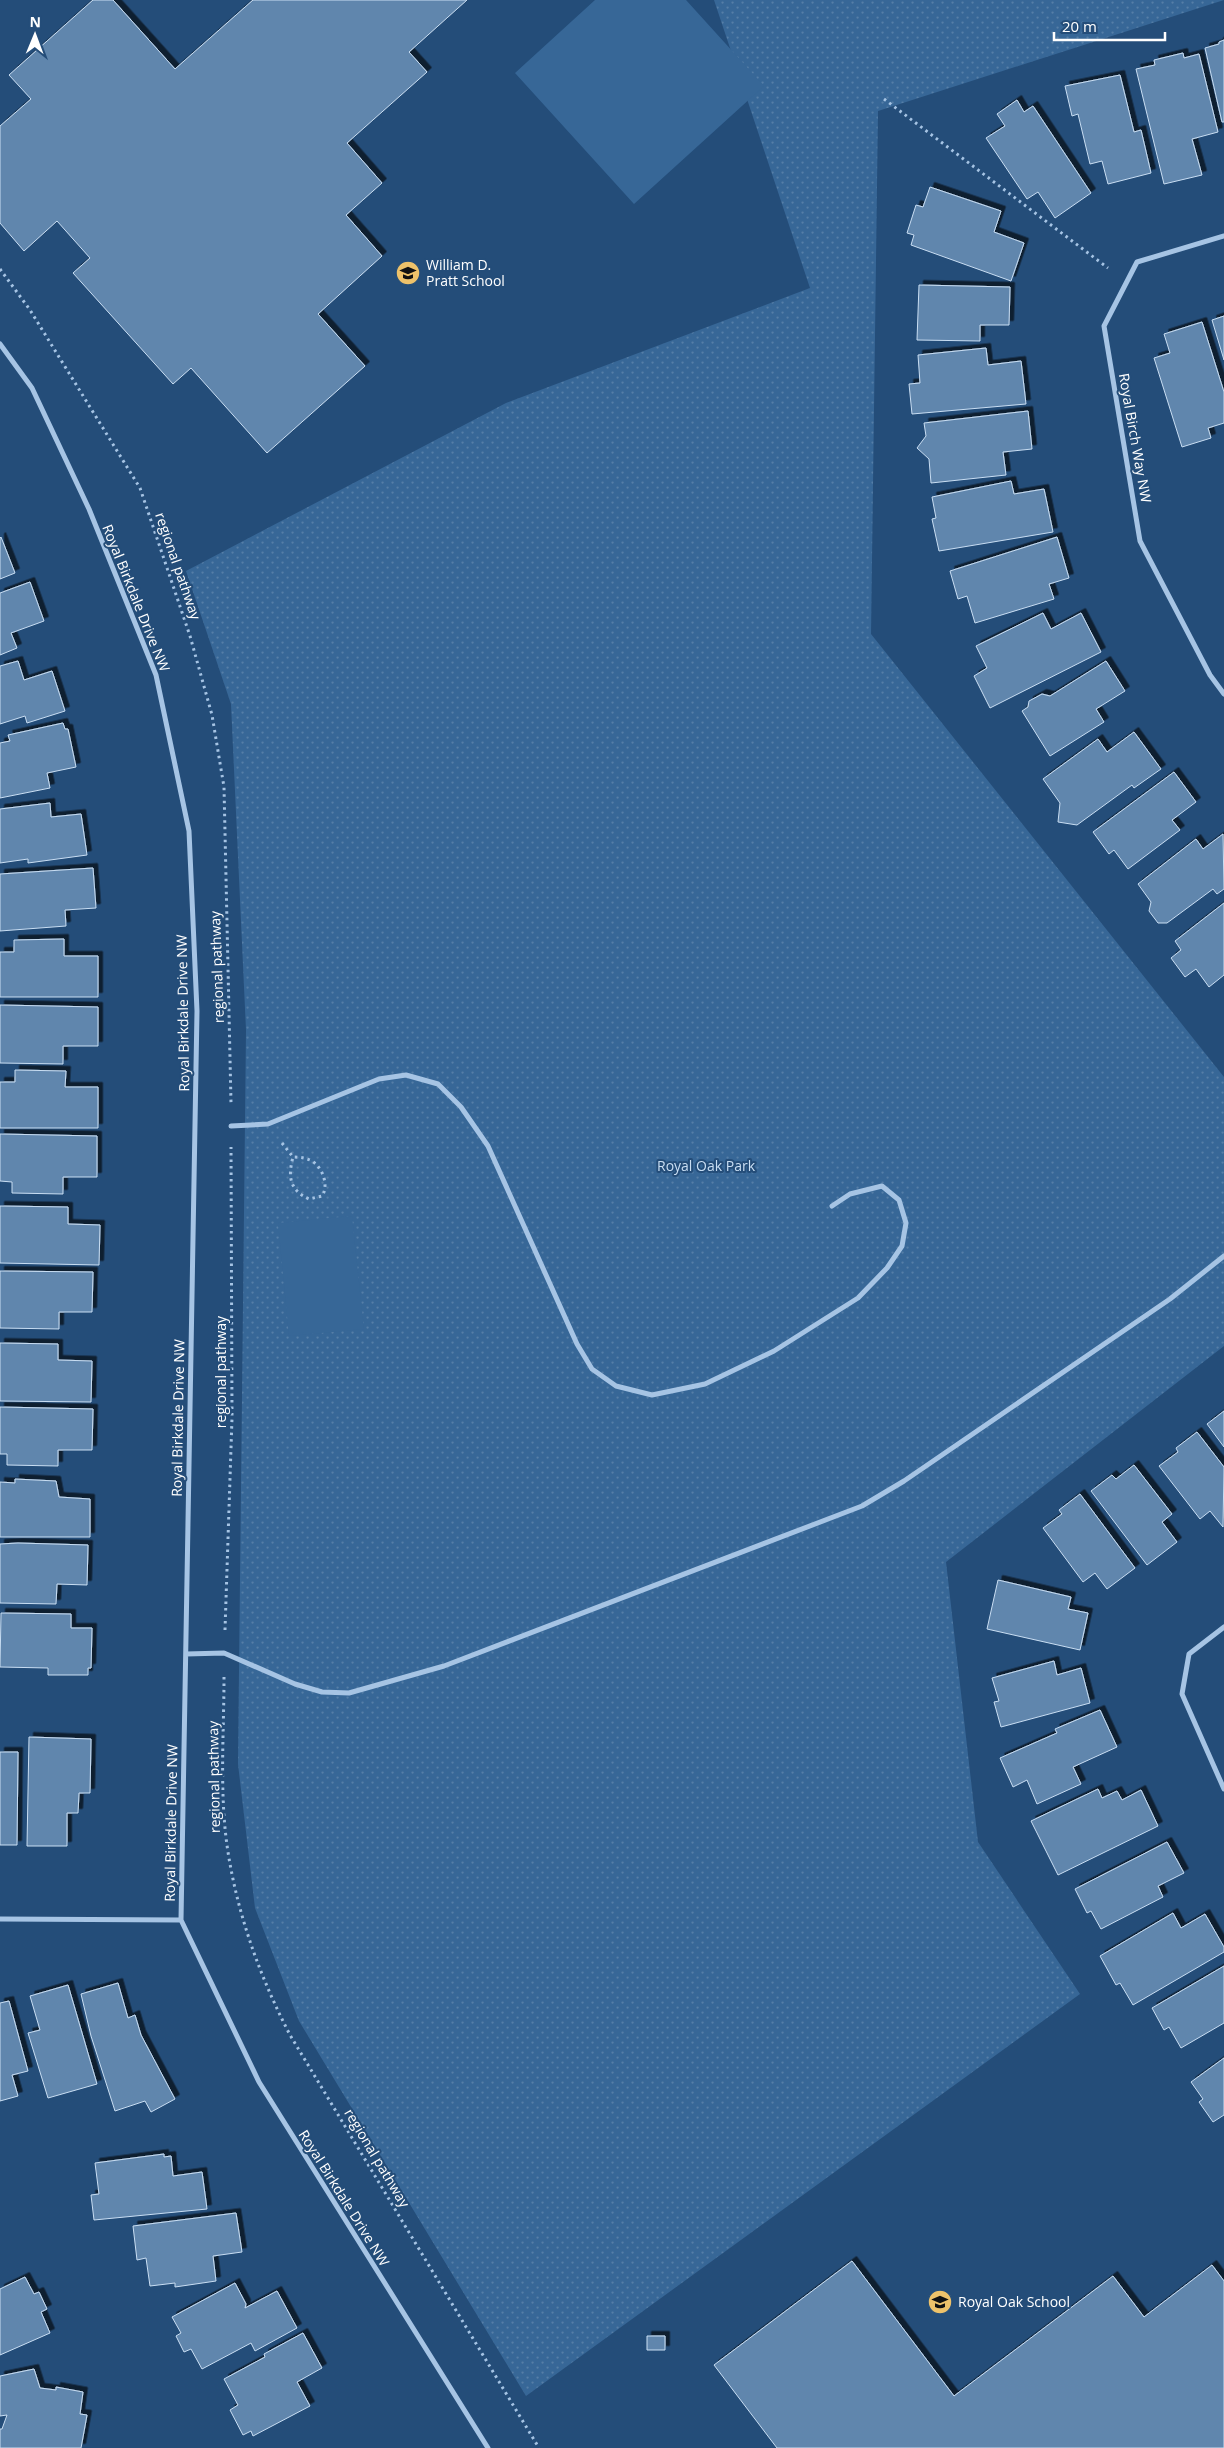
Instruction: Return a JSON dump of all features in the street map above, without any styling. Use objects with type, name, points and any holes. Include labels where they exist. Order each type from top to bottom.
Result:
[{"type":"street","name":"Royal Birch Way NW","points":[[1224,236],[1137,262],[1104,326],[1140,541],[1210,675],[1224,694]]},
{"type":"street","name":"Royal Birkdale Drive NW","points":[[0,344],[32,388],[89,509],[156,675],[189,831],[197,1011],[181,1920],[259,2082],[488,2448]]},
{"type":"street","points":[[231,1126],[268,1124],[378,1078],[406,1075],[438,1084],[461,1107],[488,1146],[577,1344],[592,1369],[616,1386],[652,1395],[705,1384],[774,1352],[858,1298],[887,1268],[902,1246],[906,1223],[899,1200],[882,1186],[850,1194],[832,1206]]},
{"type":"street","points":[[186,1654],[224,1653],[322,1692],[349,1693],[444,1666],[862,1506],[904,1480],[1170,1299],[1224,1256]]},
{"type":"street","points":[[1224,1627],[1189,1654],[1182,1694],[1224,1789]]},
{"type":"street","points":[[0,1919],[181,1920]]},
{"type":"path","points":[[884,99],[1127,282]]},
{"type":"path","name":"regional pathway","points":[[0,269],[30,310],[140,488],[190,636],[212,714],[224,787],[231,1126],[232,1418],[224,1653],[224,1804],[228,1850],[240,1907],[268,1991],[290,2035],[539,2448]]},
{"type":"path","points":[[268,1124],[293,1157],[290,1182],[294,1190],[309,1199],[322,1196],[326,1191],[325,1181],[315,1163],[306,1158],[293,1157]]},
{"type":"green space","points":[[595,0],[686,0],[764,86],[634,204],[515,73]]},
{"type":"green space","name":"Royal Oak Park","points":[[714,0],[1224,0],[878,111],[871,634],[1224,1077],[1224,1346],[946,1562],[978,1842],[1080,1994],[526,2396],[299,2021],[255,1908],[238,1764],[246,1030],[231,704],[186,571],[506,403],[810,288]]},
{"type":"green space","points":[[352,1216],[364,1329],[289,1336],[278,1223]]},
{"type":"building","points":[[93,0],[113,0],[175,69],[253,0],[467,0],[409,52],[427,72],[347,143],[382,183],[346,215],[382,256],[318,314],[365,366],[267,453],[191,368],[173,384],[73,273],[90,258],[57,221],[24,251],[0,223],[0,126],[31,99],[9,75]]},
{"type":"building","points":[[1224,40],[1224,122],[1222,122],[1205,48],[1219,44],[1219,42]]},
{"type":"building","points":[[1183,53],[1184,58],[1199,54],[1218,132],[1192,139],[1202,175],[1164,184],[1136,69],[1155,65],[1154,60]]},
{"type":"building","points":[[1120,75],[1134,132],[1141,130],[1151,173],[1108,184],[1102,161],[1090,164],[1078,114],[1072,116],[1065,86]]},
{"type":"building","points":[[1017,100],[1024,112],[1033,106],[1091,193],[1055,218],[1038,192],[1027,199],[986,138],[1005,126],[997,114]]},
{"type":"building","points":[[930,187],[1001,211],[994,232],[1024,243],[1011,281],[911,245],[914,235],[907,233],[916,205],[923,207]]},
{"type":"building","points":[[919,285],[1010,287],[1009,325],[980,325],[980,341],[917,340]]},
{"type":"building","points":[[1224,316],[1224,360],[1212,320]]},
{"type":"building","points":[[1202,322],[1224,392],[1224,423],[1208,428],[1211,438],[1182,447],[1154,358],[1170,353],[1164,334]]},
{"type":"building","points":[[986,348],[988,365],[1021,361],[1026,404],[912,414],[909,384],[920,383],[918,355]]},
{"type":"building","points":[[1028,411],[1032,449],[1003,452],[1006,475],[931,483],[929,459],[917,448],[926,436],[924,423]]},
{"type":"building","points":[[1011,481],[1014,494],[1044,489],[1053,532],[939,551],[932,519],[936,518],[932,497]]},
{"type":"building","points":[[1057,537],[1069,578],[1049,584],[1054,599],[975,623],[967,596],[958,599],[950,571]]},
{"type":"building","points":[[0,538],[15,573],[0,579]]},
{"type":"building","points":[[30,582],[44,621],[11,633],[17,648],[0,655],[0,593]]},
{"type":"building","points":[[1043,613],[1051,629],[1081,613],[1101,652],[990,708],[974,676],[987,668],[976,646]]},
{"type":"building","points":[[18,661],[24,680],[52,671],[65,711],[27,723],[25,716],[0,724],[0,666]]},
{"type":"building","points":[[1106,661],[1125,691],[1096,709],[1104,722],[1050,756],[1022,711],[1028,707],[1029,701],[1042,694],[1050,696]]},
{"type":"building","points":[[63,723],[65,729],[68,729],[76,767],[47,773],[50,788],[0,798],[0,743],[10,741],[8,735]]},
{"type":"building","points":[[1134,732],[1161,769],[1134,788],[1132,785],[1077,825],[1058,822],[1060,803],[1043,779],[1098,739],[1107,752]]},
{"type":"building","points":[[1174,772],[1196,802],[1172,820],[1180,830],[1128,869],[1114,850],[1109,854],[1093,832]]},
{"type":"building","points":[[50,803],[51,817],[81,814],[87,855],[28,863],[28,859],[0,863],[0,809]]},
{"type":"building","points":[[1223,834],[1224,889],[1217,894],[1213,889],[1167,923],[1158,923],[1149,911],[1151,902],[1138,884],[1196,839],[1203,849]]},
{"type":"building","points":[[93,868],[96,908],[65,910],[66,926],[0,931],[0,874]]},
{"type":"building","points":[[1224,903],[1224,975],[1209,987],[1196,969],[1185,977],[1171,958],[1181,950],[1175,941]]},
{"type":"building","points":[[64,939],[64,956],[98,956],[98,997],[0,997],[0,952],[14,952],[14,940]]},
{"type":"building","points":[[0,1005],[98,1007],[98,1046],[63,1046],[63,1064],[0,1063]]},
{"type":"building","points":[[15,1070],[66,1071],[65,1087],[98,1087],[98,1128],[0,1128],[0,1082],[15,1082]]},
{"type":"building","points":[[0,1134],[97,1136],[97,1177],[63,1177],[63,1194],[12,1193],[12,1182],[0,1181]]},
{"type":"building","points":[[0,1206],[68,1207],[68,1224],[100,1225],[99,1265],[0,1263]]},
{"type":"building","points":[[0,1271],[93,1272],[92,1312],[59,1312],[59,1329],[0,1328]]},
{"type":"building","points":[[0,1343],[58,1344],[58,1360],[92,1361],[91,1402],[0,1401]]},
{"type":"building","points":[[0,1407],[93,1409],[92,1450],[58,1450],[58,1466],[7,1465],[7,1454],[0,1454]]},
{"type":"building","points":[[1224,1411],[1224,1447],[1207,1424]]},
{"type":"building","points":[[1197,1432],[1224,1467],[1223,1527],[1210,1511],[1200,1519],[1159,1466],[1178,1452],[1176,1448]]},
{"type":"building","points":[[1134,1465],[1172,1514],[1162,1522],[1177,1542],[1147,1565],[1091,1491],[1112,1475],[1116,1479]]},
{"type":"building","points":[[15,1479],[56,1481],[59,1497],[90,1499],[90,1537],[0,1537],[0,1482],[15,1483]]},
{"type":"building","points":[[1080,1494],[1135,1568],[1107,1589],[1095,1573],[1083,1582],[1043,1528],[1062,1514],[1059,1510]]},
{"type":"building","points":[[0,1544],[88,1545],[87,1585],[57,1584],[56,1604],[0,1603]]},
{"type":"building","points":[[998,1580],[1071,1597],[1068,1609],[1088,1613],[1080,1650],[987,1629]]},
{"type":"building","points":[[1,1613],[71,1614],[71,1628],[92,1628],[91,1668],[88,1668],[88,1675],[48,1675],[48,1668],[0,1667]]},
{"type":"building","points":[[1054,1661],[1057,1675],[1081,1668],[1090,1703],[1001,1727],[994,1702],[999,1701],[992,1678]]},
{"type":"building","points":[[1100,1710],[1117,1747],[1073,1767],[1081,1784],[1037,1804],[1027,1780],[1013,1787],[1000,1758],[1057,1733],[1055,1729]]},
{"type":"building","points":[[29,1737],[91,1739],[90,1793],[79,1793],[78,1813],[67,1813],[67,1846],[27,1846]]},
{"type":"building","points":[[0,1752],[18,1752],[17,1845],[0,1845]]},
{"type":"building","points":[[1098,1789],[1102,1798],[1117,1791],[1122,1800],[1141,1790],[1158,1826],[1058,1875],[1031,1821]]},
{"type":"building","points":[[1167,1842],[1184,1873],[1158,1886],[1163,1897],[1101,1929],[1091,1911],[1087,1913],[1075,1889]]},
{"type":"building","points":[[1173,1913],[1181,1928],[1205,1914],[1224,1947],[1224,1952],[1133,2005],[1120,1983],[1116,1985],[1100,1956]]},
{"type":"building","points":[[1224,1966],[1224,2023],[1181,2048],[1169,2027],[1164,2030],[1152,2008]]},
{"type":"building","points":[[118,1983],[128,2018],[135,2015],[141,2035],[175,2099],[151,2112],[145,2101],[115,2111],[91,2036],[81,1994]]},
{"type":"building","points":[[68,1985],[97,2084],[48,2098],[28,2033],[40,2030],[30,1996]]},
{"type":"building","points":[[9,2001],[28,2071],[12,2075],[18,2096],[0,2101],[0,2003]]},
{"type":"building","points":[[1224,2058],[1224,2115],[1213,2122],[1199,2102],[1203,2099],[1191,2082]]},
{"type":"building","points":[[164,2154],[164,2157],[171,2156],[173,2176],[202,2172],[207,2209],[94,2220],[91,2195],[99,2194],[95,2163]]},
{"type":"building","points":[[236,2213],[242,2252],[213,2256],[216,2281],[175,2287],[175,2283],[150,2286],[146,2258],[137,2260],[133,2226]]},
{"type":"building","points":[[852,2261],[954,2396],[1113,2276],[1144,2317],[1212,2265],[1224,2281],[1224,2448],[777,2448],[714,2365]]},
{"type":"building","points":[[25,2277],[34,2294],[39,2292],[47,2309],[41,2312],[50,2333],[0,2355],[0,2289]]},
{"type":"building","points":[[235,2283],[246,2304],[245,2308],[277,2291],[297,2328],[255,2351],[251,2343],[202,2369],[191,2349],[184,2352],[176,2336],[181,2333],[172,2317]]},
{"type":"building","points":[[303,2333],[322,2368],[297,2382],[310,2406],[253,2436],[251,2431],[243,2435],[230,2410],[238,2405],[224,2379],[265,2357],[264,2354]]},
{"type":"building","points":[[647,2336],[665,2336],[665,2350],[647,2350]]},
{"type":"building","points":[[34,2369],[40,2388],[56,2390],[56,2387],[83,2392],[80,2414],[87,2415],[81,2448],[0,2448],[0,2429],[2,2429],[7,2415],[0,2416],[0,2376]]},
{"type":"place","name":"William D. Pratt School","points":[[408,273]]},
{"type":"place","name":"Royal Oak School","points":[[940,2302]]}]
